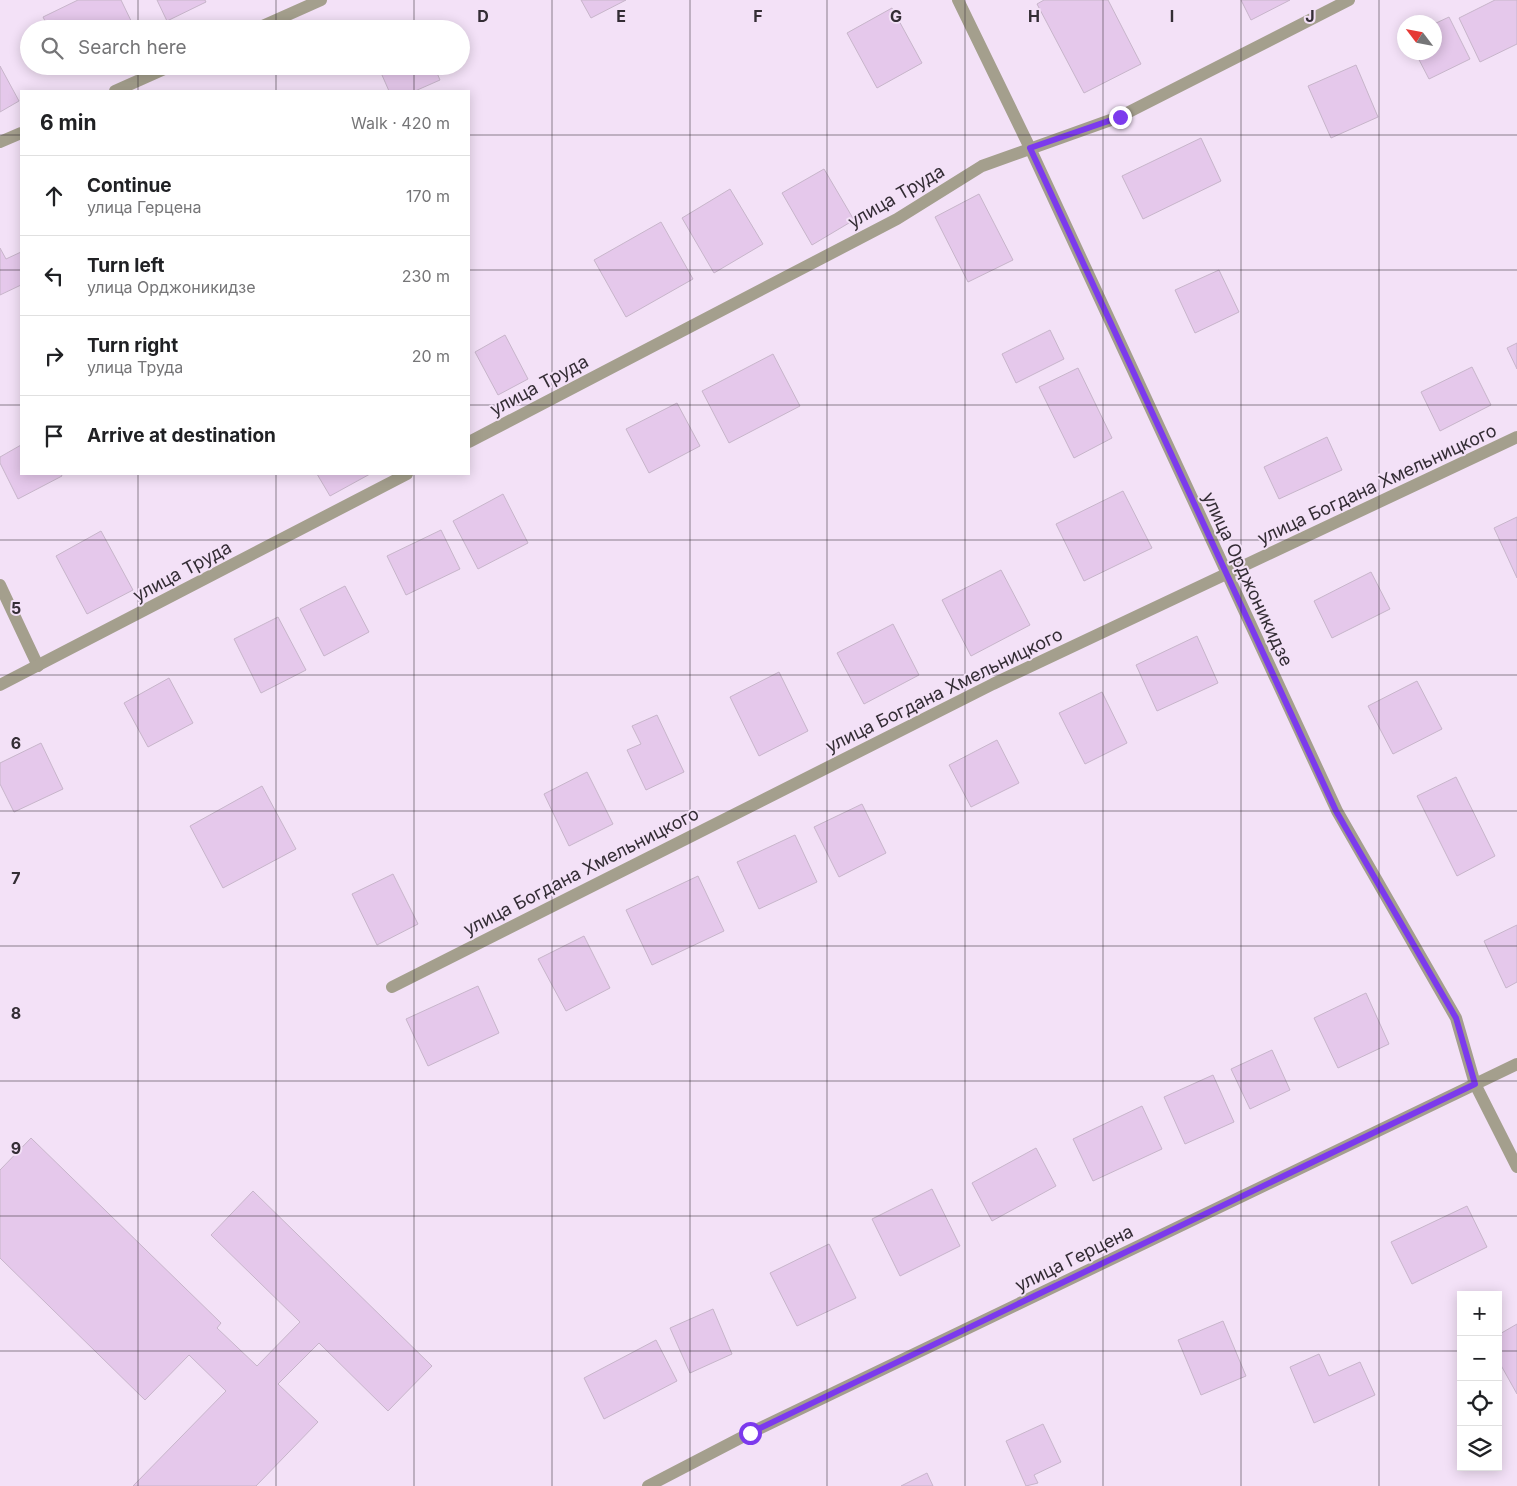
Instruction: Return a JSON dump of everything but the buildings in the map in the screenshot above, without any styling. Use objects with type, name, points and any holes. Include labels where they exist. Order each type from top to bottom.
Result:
[{"type":"street","points":[[276,20],[321,0]]},
{"type":"street","name":"улица Орджоникидзе","points":[[958,0],[1030,148],[1336,811],[1456,1018],[1475,1084],[1517,1167]]},
{"type":"street","name":"улица Труда","points":[[470,441],[897,219],[982,166],[1120,117],[1349,0]]},
{"type":"street","points":[[117,90],[151,75]]},
{"type":"street","points":[[0,142],[20,133]]},
{"type":"street","name":"улица Богдана Хмельницкого","points":[[392,987],[993,684],[1517,437]]},
{"type":"street","name":"улица Труда","points":[[0,685],[405,475]]},
{"type":"street","points":[[0,585],[38,666]]},
{"type":"street","name":"улица Герцена","points":[[648,1486],[750,1433],[1517,1064]]},
{"type":"route","points":[[750,1433],[1475,1084],[1456,1018],[1336,811],[1030,148],[1120,117]]}]
